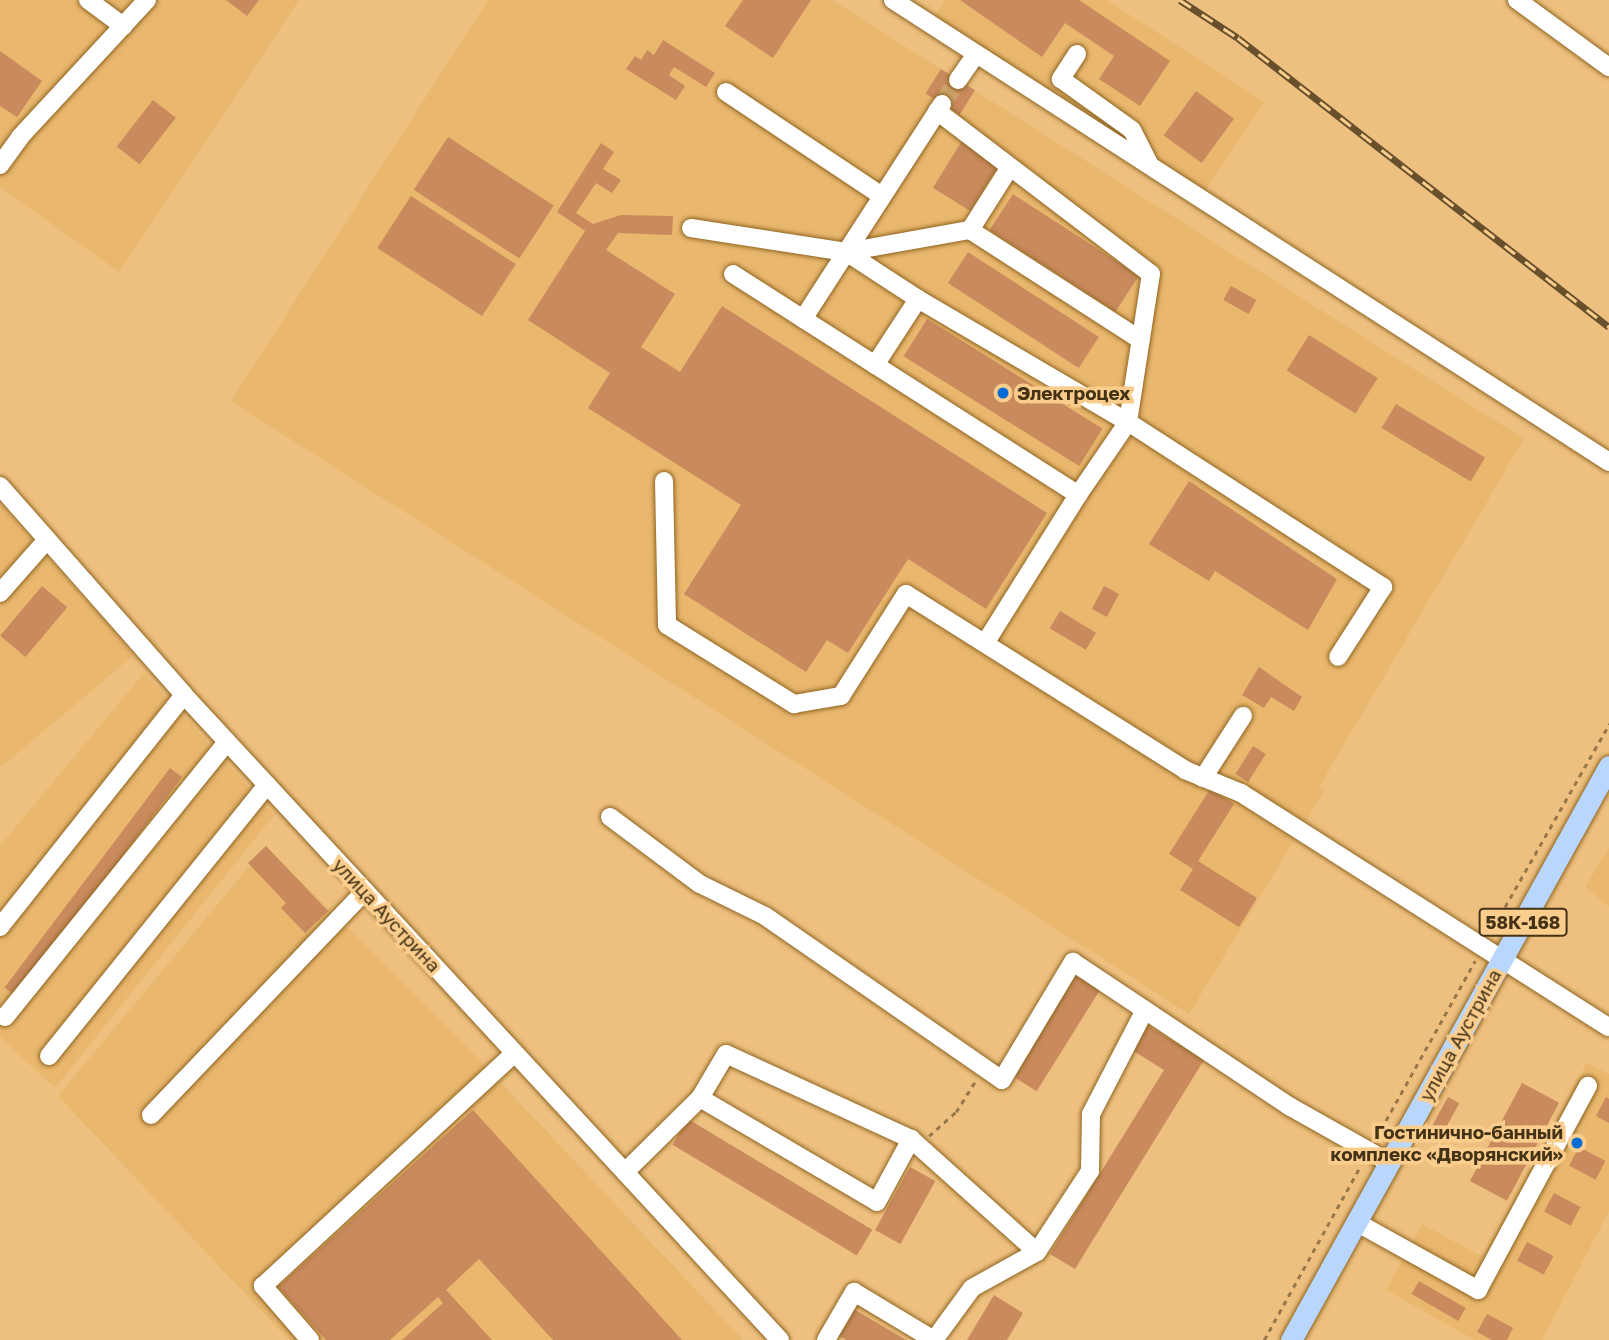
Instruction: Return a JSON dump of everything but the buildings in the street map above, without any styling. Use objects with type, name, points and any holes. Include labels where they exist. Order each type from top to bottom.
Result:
[{"type":"main road","name":"улица Аустрина","points":[[1291,1340],[1607,775]]},
{"type":"street","points":[[88,0],[123,26]]},
{"type":"street","points":[[0,165],[20,137],[147,0]]},
{"type":"street","points":[[893,0],[1609,462]]},
{"type":"street","points":[[1517,0],[1609,67]]},
{"type":"street","points":[[958,80],[976,54]]},
{"type":"street","points":[[1077,54],[1061,79],[1132,130],[1150,165]]},
{"type":"street","points":[[726,92],[882,196]]},
{"type":"street","points":[[803,319],[939,107],[1010,167],[1151,274],[1128,422],[1078,495],[985,643]]},
{"type":"street","points":[[970,230],[1010,167]]},
{"type":"street","points":[[691,228],[846,252],[970,230],[1140,340]]},
{"type":"street","points":[[846,252],[918,299],[1128,422],[1383,587],[1338,657]]},
{"type":"street","points":[[733,274],[1078,495]]},
{"type":"street","points":[[875,365],[918,299]]},
{"type":"street","points":[[664,481],[667,625],[794,704],[841,696],[906,594],[1203,778],[1241,793],[1482,948],[1503,957],[1609,1027]]},
{"type":"street","name":"улица Аустрина","points":[[0,486],[45,542],[184,695],[780,1340]]},
{"type":"street","points":[[0,593],[45,542]]},
{"type":"street","points":[[0,927],[184,695]]},
{"type":"street","points":[[1203,778],[1243,716]]},
{"type":"street","points":[[5,1017],[227,742]]},
{"type":"street","points":[[49,1056],[267,785]]},
{"type":"street","points":[[610,817],[700,884],[765,916],[1002,1080],[1073,962],[1289,1106],[1390,1163]]},
{"type":"street","points":[[152,1115],[365,891]]},
{"type":"street","points":[[826,1340],[854,1293],[934,1340],[972,1288],[1037,1252],[1090,1171],[1091,1114],[1145,1010]]},
{"type":"street","points":[[310,1340],[263,1286],[515,1054]]},
{"type":"street","points":[[625,1172],[700,1098],[726,1054],[915,1142],[1037,1252]]},
{"type":"street","points":[[1356,1222],[1478,1290],[1588,1086]]},
{"type":"street","points":[[700,1098],[877,1202],[915,1142]]},
{"type":"path","points":[[1264,1340],[1609,724]]},
{"type":"path","points":[[915,1142],[956,1112],[983,1069]]},
{"type":"shaded area","points":[[0,0],[299,0],[119,272],[0,187]]},
{"type":"shaded area","points":[[488,0],[832,0],[1524,439],[1319,787],[1324,791],[1189,1014],[231,401]]},
{"type":"shaded area","points":[[945,0],[1107,0],[1264,102],[1204,192],[934,17]]},
{"type":"shaded area","points":[[0,504],[134,655],[0,768]]},
{"type":"shaded area","points":[[144,673],[274,815],[55,1088],[0,1037],[0,846]]},
{"type":"shaded area","points":[[266,846],[470,1050],[743,1340],[289,1340],[58,1096]]},
{"type":"shaded area","points":[[1609,848],[1609,907],[1585,887]]},
{"type":"shaded area","name":"Гостинично-банный комплекс «Дворянский»","points":[[1587,1063],[1609,1074],[1609,1211],[1542,1340],[1475,1340],[1386,1290],[1422,1224],[1483,1257]]},
{"type":"tunnel","points":[[942,104],[958,80]]},
{"type":"railway","points":[[1180,0],[1238,38],[1609,327]]},
{"type":"place","name":"Электроцех","points":[[1003,393]]},
{"type":"place","name":"Гостинично-банный комплекс «Дворянский»","points":[[1577,1143]]}]
